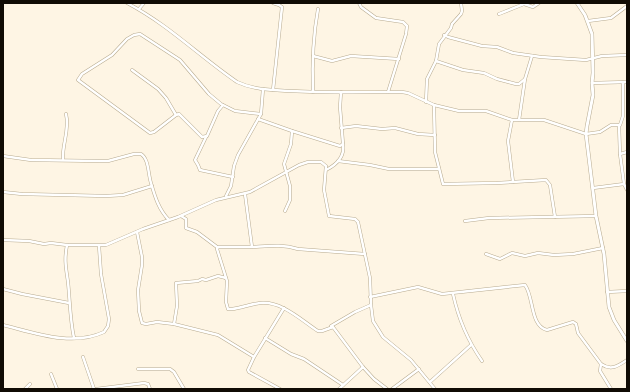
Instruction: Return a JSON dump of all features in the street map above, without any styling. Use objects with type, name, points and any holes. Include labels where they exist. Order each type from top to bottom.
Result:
[{"type":"street","points":[[127,3],[139,9],[169,29],[237,82],[245,86],[273,90],[313,92],[408,93],[434,105],[459,111],[486,111],[512,120],[544,120],[586,134],[600,132],[611,125],[619,125]]},
{"type":"street","points":[[139,9],[144,3]]},
{"type":"street","points":[[273,3],[282,7],[273,90]]},
{"type":"street","points":[[359,3],[362,8],[376,18],[403,22],[406,24],[406,34],[388,92]]},
{"type":"street","points":[[426,102],[427,79],[436,62],[439,44],[444,35],[451,28],[454,21],[462,14],[460,3]]},
{"type":"street","points":[[499,14],[524,4],[533,7],[539,3]]},
{"type":"street","points":[[577,3],[588,21],[592,34],[593,95],[586,134],[596,216],[603,248],[607,292],[611,313],[627,341]]},
{"type":"street","points":[[588,21],[611,18],[627,6]]},
{"type":"street","points":[[313,92],[314,26],[318,9]]},
{"type":"street","points":[[176,115],[154,132],[150,133],[78,80],[82,74],[112,55],[127,39],[134,35],[140,34],[180,60],[209,94],[223,105],[235,111],[260,114]]},
{"type":"street","points":[[444,35],[448,38],[532,56],[586,60],[602,56],[627,55]]},
{"type":"street","points":[[313,56],[332,61],[351,56],[398,59]]},
{"type":"street","points":[[519,120],[525,79],[532,56]]},
{"type":"street","points":[[436,62],[463,70],[484,73],[497,79],[516,84],[519,84],[525,79]]},
{"type":"street","points":[[132,70],[161,92],[176,115],[179,114],[202,137],[206,136]]},
{"type":"street","points":[[623,82],[625,116],[619,125],[620,154],[624,184],[627,190]]},
{"type":"street","points":[[592,83],[627,82]]},
{"type":"street","points":[[225,197],[231,186],[234,166],[238,155],[260,114],[263,89]]},
{"type":"street","points":[[326,170],[335,166],[343,150],[343,136],[341,128],[341,92]]},
{"type":"street","points":[[223,105],[217,114],[195,160],[200,170],[232,177]]},
{"type":"street","points":[[434,105],[435,152],[442,183],[548,181],[555,217]]},
{"type":"street","points":[[63,159],[62,148],[68,123],[66,114]]},
{"type":"street","points":[[258,118],[292,131],[340,146],[343,144]]},
{"type":"street","points":[[512,120],[508,141],[513,182]]},
{"type":"street","points":[[341,128],[356,126],[382,129],[395,128],[418,134],[435,135]]},
{"type":"street","points":[[286,211],[290,193],[290,181],[284,164],[291,144],[292,131]]},
{"type":"street","points":[[620,154],[627,152]]},
{"type":"street","points":[[3,156],[31,160],[63,159],[108,161],[134,154],[141,154],[144,157],[152,186],[162,213],[169,220]]},
{"type":"street","points":[[3,240],[29,241],[44,244],[52,243],[99,246],[181,216],[225,197],[245,194],[257,189],[287,171],[308,162],[321,162],[326,166],[324,190],[329,216],[346,217],[357,220],[370,278],[370,305],[373,321],[386,341],[401,351],[420,369],[435,389]]},
{"type":"street","points":[[338,162],[370,165],[389,169],[439,169]]},
{"type":"street","points":[[593,188],[624,184]]},
{"type":"street","points":[[3,192],[22,194],[112,196],[123,195],[152,186]]},
{"type":"street","points":[[245,194],[252,247]]},
{"type":"street","points":[[181,216],[186,219],[186,228],[197,232],[217,247],[252,247],[272,245],[289,246],[298,249],[365,254]]},
{"type":"street","points":[[465,220],[489,218],[596,216]]},
{"type":"street","points":[[137,232],[142,257],[138,290],[139,311],[142,323],[146,324],[157,322],[174,324],[221,336],[254,357]]},
{"type":"street","points":[[67,245],[64,260],[74,338]]},
{"type":"street","points":[[3,325],[64,339],[88,337],[101,334],[107,330],[108,310],[101,274],[99,246]]},
{"type":"street","points":[[217,247],[218,256],[226,278],[226,302],[228,309],[259,303],[273,304],[284,308],[318,331],[322,331],[370,305]]},
{"type":"street","points":[[486,254],[500,259],[512,253],[525,256],[538,253],[554,255],[573,254],[603,248]]},
{"type":"street","points":[[174,324],[177,306],[176,283],[198,281],[202,279],[206,280],[218,276],[226,278]]},
{"type":"street","points":[[370,297],[418,287],[439,294],[453,294],[525,285],[531,299],[536,320],[545,330],[574,323],[578,333],[600,364],[604,367],[611,368],[627,360]]},
{"type":"street","points":[[3,289],[69,304]]},
{"type":"street","points":[[607,292],[627,291]]},
{"type":"street","points":[[453,294],[471,345],[482,360]]},
{"type":"street","points":[[280,389],[248,371],[254,357],[284,308]]},
{"type":"street","points":[[331,327],[335,328],[363,367],[374,379],[387,389]]},
{"type":"street","points":[[265,338],[291,354],[304,359],[343,385]]},
{"type":"street","points":[[430,382],[471,345]]},
{"type":"street","points":[[83,357],[95,389],[144,383],[148,384],[150,389]]},
{"type":"street","points":[[600,364],[600,371],[611,389]]},
{"type":"street","points":[[339,389],[363,367]]},
{"type":"street","points":[[138,369],[170,369],[174,372],[184,389]]},
{"type":"street","points":[[392,389],[420,369]]},
{"type":"street","points":[[51,374],[56,389]]},
{"type":"street","points":[[25,389],[30,384]]}]
